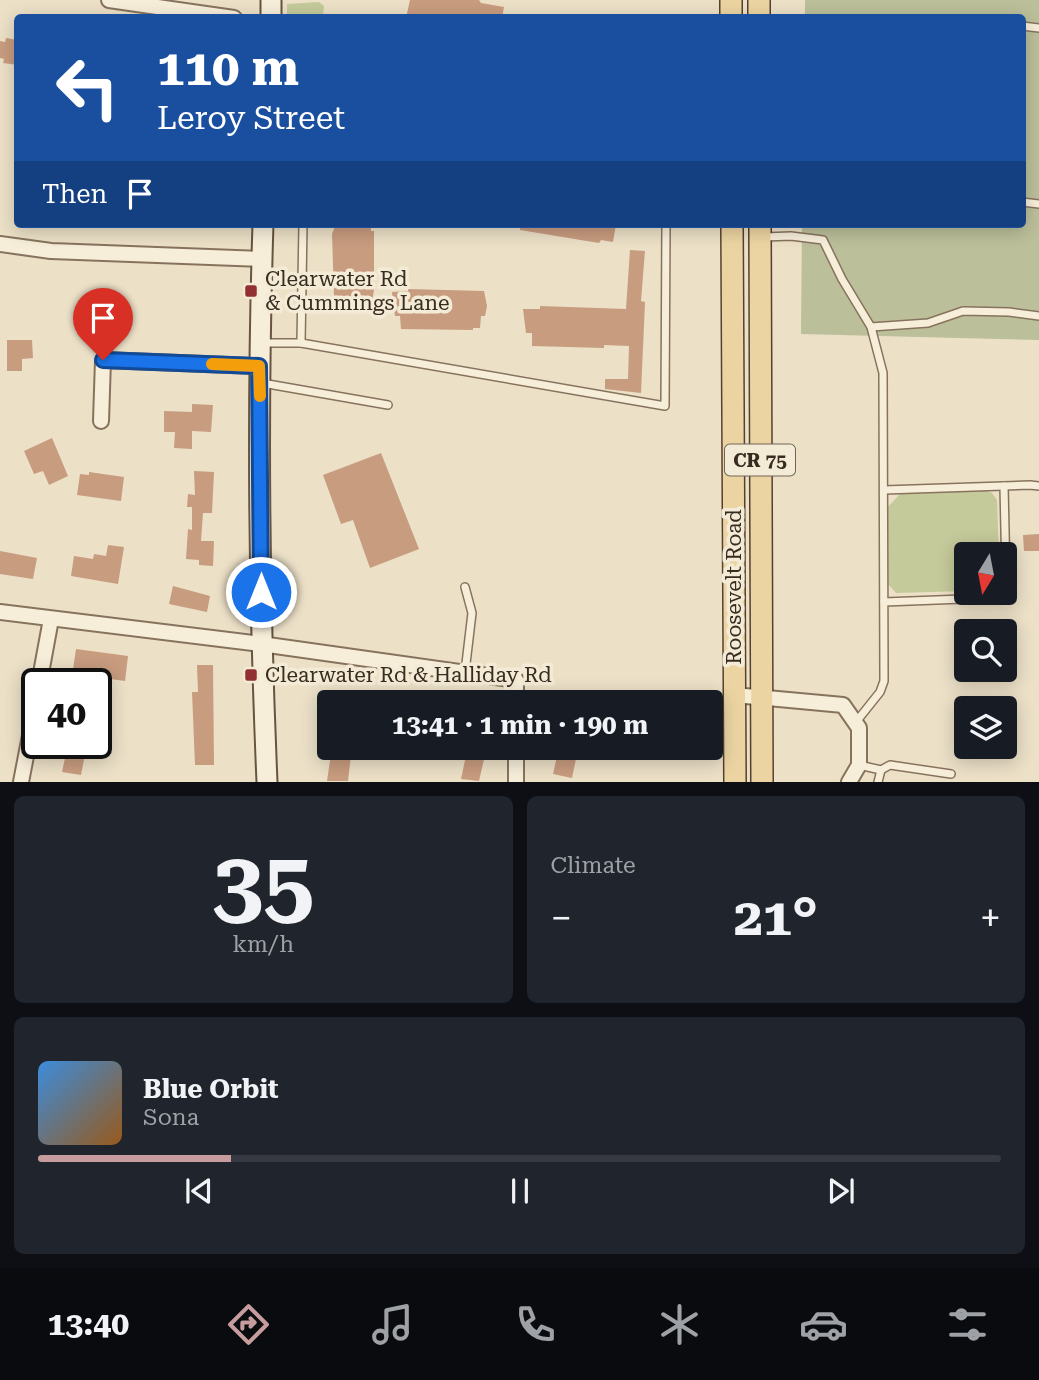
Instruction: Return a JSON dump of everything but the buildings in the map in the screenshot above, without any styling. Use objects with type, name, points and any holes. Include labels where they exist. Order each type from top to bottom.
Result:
[{"type":"main road","name":"Roosevelt Road","points":[[732,228],[734,782]]},
{"type":"main road","name":"Roosevelt Road","points":[[760,230],[762,782]]},
{"type":"street","points":[[108,0],[206,14]]},
{"type":"street","points":[[264,228],[259,374],[261,644],[267,782]]},
{"type":"street","points":[[0,244],[51,251],[262,259]]},
{"type":"street","points":[[101,421],[103,360],[259,374]]},
{"type":"street","points":[[0,612],[261,644],[516,680],[516,690]]},
{"type":"street","points":[[42,668],[51,619]]},
{"type":"street","points":[[734,695],[843,705],[859,727],[859,765],[849,782]]},
{"type":"street","points":[[22,782],[26,759]]},
{"type":"street","points":[[516,760],[516,782]]},
{"type":"lane","points":[[301,343],[303,228]]},
{"type":"lane","points":[[260,342],[301,343],[665,407],[666,228]]},
{"type":"lane","points":[[760,230],[823,240],[871,327],[883,373],[884,681],[880,692],[855,723]]},
{"type":"lane","points":[[871,327],[928,323],[963,311],[1039,316]]},
{"type":"lane","points":[[259,374],[388,405]]},
{"type":"lane","points":[[1004,486],[1005,542]]},
{"type":"lane","points":[[884,490],[1039,486]]},
{"type":"lane","points":[[465,587],[472,613],[465,673]]},
{"type":"lane","points":[[884,602],[954,599]]},
{"type":"lane","points":[[859,765],[881,770],[890,765],[951,774]]},
{"type":"lane","points":[[878,782],[881,770]]},
{"type":"green space","points":[[805,0],[1039,0],[1039,340],[801,334],[802,228],[1026,228],[1026,14],[805,14]]},
{"type":"green space","points":[[319,2],[324,6],[323,14],[287,14],[287,4]]},
{"type":"green space","points":[[987,491],[997,500],[999,542],[954,542],[954,591],[896,593],[888,584],[887,508],[901,493]]},
{"type":"slow traffic","points":[[212,364],[259,366],[260,396]]},
{"type":"place","name":"Clearwater Rd & Cummings Lane","points":[[251,291]]},
{"type":"place","name":"Clearwater Rd & Halliday Rd","points":[[251,675]]},
{"type":"route","points":[[103,360],[259,366],[261,592]]}]
